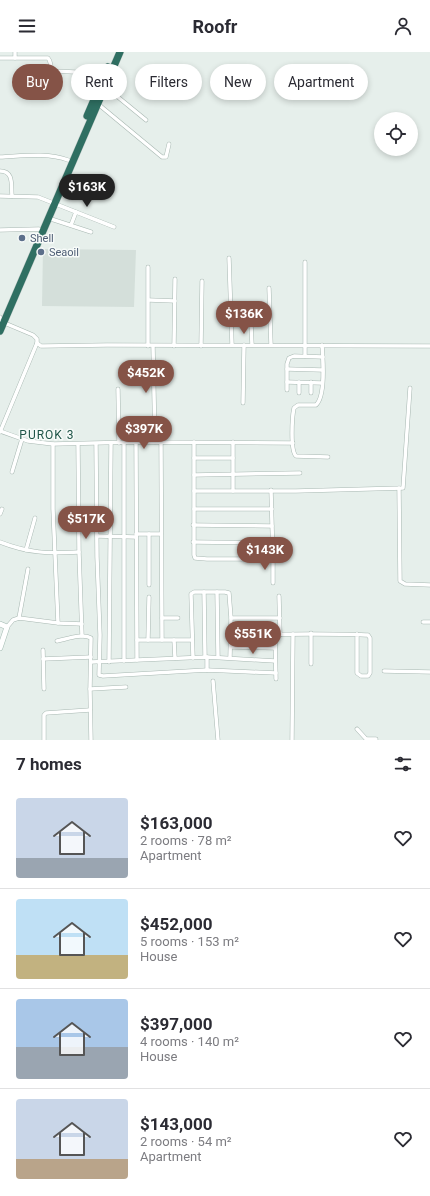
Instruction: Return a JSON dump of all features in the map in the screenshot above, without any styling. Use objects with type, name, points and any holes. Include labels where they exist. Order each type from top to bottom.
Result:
[{"type":"highway","points":[[111,64],[115,52]]},
{"type":"highway","points":[[114,64],[120,52]]},
{"type":"highway","points":[[41,230],[48,218],[52,202],[96,100]]},
{"type":"highway","points":[[0,331],[1,319],[41,230],[68,160],[100,100]]},
{"type":"street","points":[[15,52],[15,58]]},
{"type":"street","points":[[0,58],[48,58],[50,60],[50,67],[54,71],[71,72]]},
{"type":"street","points":[[123,100],[146,120]]},
{"type":"street","points":[[98,104],[162,158],[166,157],[169,144]]},
{"type":"street","points":[[0,156],[46,156],[68,160]]},
{"type":"street","points":[[0,170],[8,172],[10,175],[12,196]]},
{"type":"street","points":[[0,196],[38,197],[114,227]]},
{"type":"street","points":[[71,225],[76,212]]},
{"type":"street","points":[[48,218],[91,232]]},
{"type":"street","points":[[0,230],[41,230]]},
{"type":"street","points":[[229,258],[232,345]]},
{"type":"street","points":[[305,262],[305,356]]},
{"type":"street","points":[[148,267],[148,346]]},
{"type":"street","points":[[174,346],[175,279]]},
{"type":"street","points":[[201,346],[202,281]]},
{"type":"street","points":[[270,288],[271,345]]},
{"type":"street","points":[[149,300],[175,301]]},
{"type":"street","points":[[1,319],[33,335],[37,338],[37,343],[0,431],[42,444],[111,444],[136,442],[293,443]]},
{"type":"street","points":[[251,324],[252,345]]},
{"type":"street","points":[[37,343],[44,346],[430,346]]},
{"type":"street","points":[[243,403],[244,345]]},
{"type":"street","points":[[322,345],[322,392],[318,403],[313,405],[298,405],[294,408],[293,452],[296,456],[328,457]]},
{"type":"street","points":[[153,346],[155,442]]},
{"type":"street","points":[[287,390],[287,369],[289,358],[294,356],[322,357]]},
{"type":"street","points":[[287,369],[322,370]]},
{"type":"street","points":[[287,382],[322,382]]},
{"type":"street","points":[[299,393],[300,382]]},
{"type":"street","points":[[311,382],[311,393]]},
{"type":"street","points":[[194,491],[403,488],[410,388]]},
{"type":"street","points":[[118,389],[118,443]]},
{"type":"street","points":[[12,472],[22,439]]},
{"type":"street","points":[[136,442],[137,660]]},
{"type":"street","points":[[161,442],[162,640]]},
{"type":"street","points":[[194,442],[194,555],[197,559],[273,559]]},
{"type":"street","points":[[233,442],[233,491]]},
{"type":"street","points":[[124,443],[124,661]]},
{"type":"street","points":[[53,444],[53,509],[58,623]]},
{"type":"street","points":[[78,444],[79,552],[82,636]]},
{"type":"street","points":[[96,444],[100,635],[99,675],[207,670],[276,673]]},
{"type":"street","points":[[109,662],[111,444]]},
{"type":"street","points":[[194,458],[233,458]]},
{"type":"street","points":[[194,475],[300,473]]},
{"type":"street","points":[[399,488],[400,581],[405,584],[430,585]]},
{"type":"street","points":[[271,490],[273,583]]},
{"type":"street","points":[[0,514],[2,509]]},
{"type":"street","points":[[194,509],[272,509]]},
{"type":"street","points":[[26,550],[35,518]]},
{"type":"street","points":[[193,525],[272,526]]},
{"type":"street","points":[[149,534],[149,585]]},
{"type":"street","points":[[97,536],[161,534]]},
{"type":"street","points":[[194,542],[282,543]]},
{"type":"street","points":[[0,543],[43,553],[79,552]]},
{"type":"street","points":[[20,618],[28,569]]},
{"type":"street","points":[[193,658],[191,594],[194,592],[229,593],[231,618],[230,657]]},
{"type":"street","points":[[204,592],[207,670]]},
{"type":"street","points":[[217,592],[218,657]]},
{"type":"street","points":[[279,596],[280,635]]},
{"type":"street","points":[[148,640],[149,597]]},
{"type":"street","points":[[0,648],[7,627],[12,620],[20,618],[58,623],[82,624]]},
{"type":"street","points":[[162,618],[178,618]]},
{"type":"street","points":[[231,618],[280,618]]},
{"type":"street","points":[[423,622],[430,622]]},
{"type":"street","points":[[0,624],[7,627]]},
{"type":"street","points":[[231,634],[280,635],[311,633],[357,634],[368,635],[370,638],[370,673],[368,676],[361,676],[357,673],[357,634]]},
{"type":"street","points":[[311,633],[311,664]]},
{"type":"street","points":[[292,634],[292,740]]},
{"type":"street","points":[[275,635],[276,679]]},
{"type":"street","points":[[57,641],[82,636],[89,636],[91,638],[91,740]]},
{"type":"street","points":[[137,640],[192,640]]},
{"type":"street","points":[[174,640],[175,658]]},
{"type":"street","points":[[231,647],[275,648]]},
{"type":"street","points":[[43,650],[44,689]]},
{"type":"street","points":[[43,659],[91,657]]},
{"type":"street","points":[[91,662],[206,657],[230,657],[275,661]]},
{"type":"street","points":[[384,671],[430,672]]},
{"type":"street","points":[[213,681],[218,740]]},
{"type":"street","points":[[90,689],[126,687]]},
{"type":"street","points":[[44,740],[44,715],[46,713],[90,710]]},
{"type":"street","points":[[358,729],[367,740],[376,739]]},
{"type":"shaded area","points":[[43,249],[136,250],[134,307],[42,306]]},
{"type":"place","name":"Shell","points":[[22,238]]},
{"type":"place","name":"Seaoil","points":[[41,252]]},
{"type":"district","name":"PUROK 3","points":[[47,435]]}]
